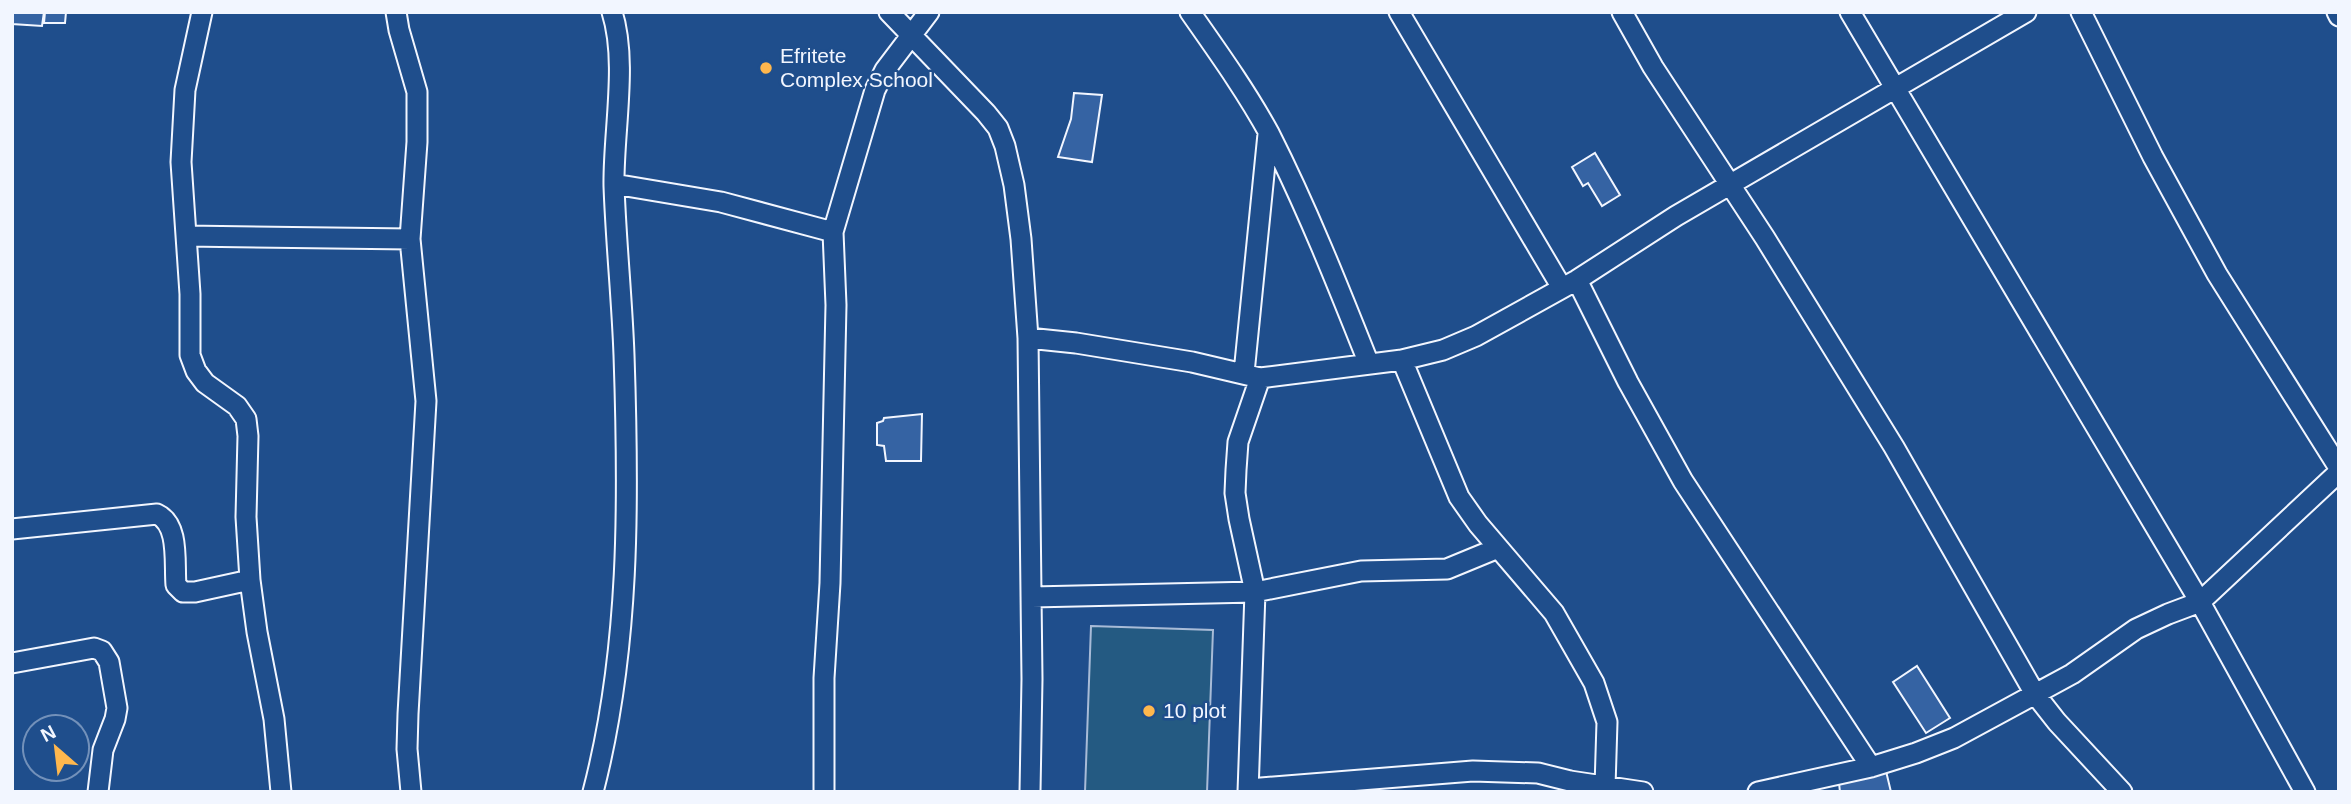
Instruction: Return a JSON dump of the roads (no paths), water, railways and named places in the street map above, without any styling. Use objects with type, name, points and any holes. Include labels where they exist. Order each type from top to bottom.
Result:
[{"type":"street","points":[[202,12],[185,90],[181,162],[190,294],[190,355],[195,371],[205,383],[237,407],[246,419],[246,517],[250,580],[274,719],[281,792]]},
{"type":"street","points":[[396,12],[417,92],[417,142],[410,239],[426,421],[408,713],[407,749],[411,792]]},
{"type":"street","points":[[593,792],[613,703],[623,610],[626,462],[624,354],[614,184],[618,49],[612,12]]},
{"type":"street","points":[[889,12],[998,128],[1014,185],[1028,338],[1032,597],[1030,792]]},
{"type":"street","points":[[824,792],[824,678],[831,583],[836,305],[833,232],[875,90],[885,70],[914,36],[929,12]]},
{"type":"street","points":[[1190,12],[1240,84],[1268,132],[1321,246],[1369,364]]},
{"type":"street","points":[[1399,12],[1569,284],[1683,481],[1871,767]]},
{"type":"street","points":[[1622,12],[1653,67],[1765,238],[1894,447],[2035,694],[2057,722],[2122,792]]},
{"type":"street","points":[[1850,12],[2200,602],[2305,792]]},
{"type":"street","points":[[1028,338],[1107,347],[1252,376],[1402,360],[1443,350],[1476,336],[1569,284],[1728,184],[2026,12]]},
{"type":"street","points":[[1758,792],[1871,767],[1954,738],[2072,674],[2136,629],[2200,602],[2339,470],[2217,274],[2153,157],[2081,12]]},
{"type":"street","points":[[1268,132],[1252,376],[1238,442],[1235,493],[1255,592],[1248,790],[1473,771],[1539,782],[1643,792]]},
{"type":"street","points":[[614,184],[712,200],[833,232]]},
{"type":"street","points":[[186,236],[410,239]]},
{"type":"street","points":[[1402,360],[1459,497],[1498,548],[1554,613],[1594,684],[1607,722],[1605,787]]},
{"type":"street","points":[[12,529],[158,514],[166,518],[172,528],[176,585],[183,592],[250,580]]},
{"type":"street","points":[[1032,597],[1255,592],[1361,571],[1447,569],[1498,548]]},
{"type":"street","points":[[12,663],[94,648],[102,651],[109,662],[117,708],[116,719],[103,750],[98,792]]},
{"type":"place","name":"Efritete Complex School","points":[[766,68]]},
{"type":"place","name":"10 plot","points":[[1149,711]]}]
